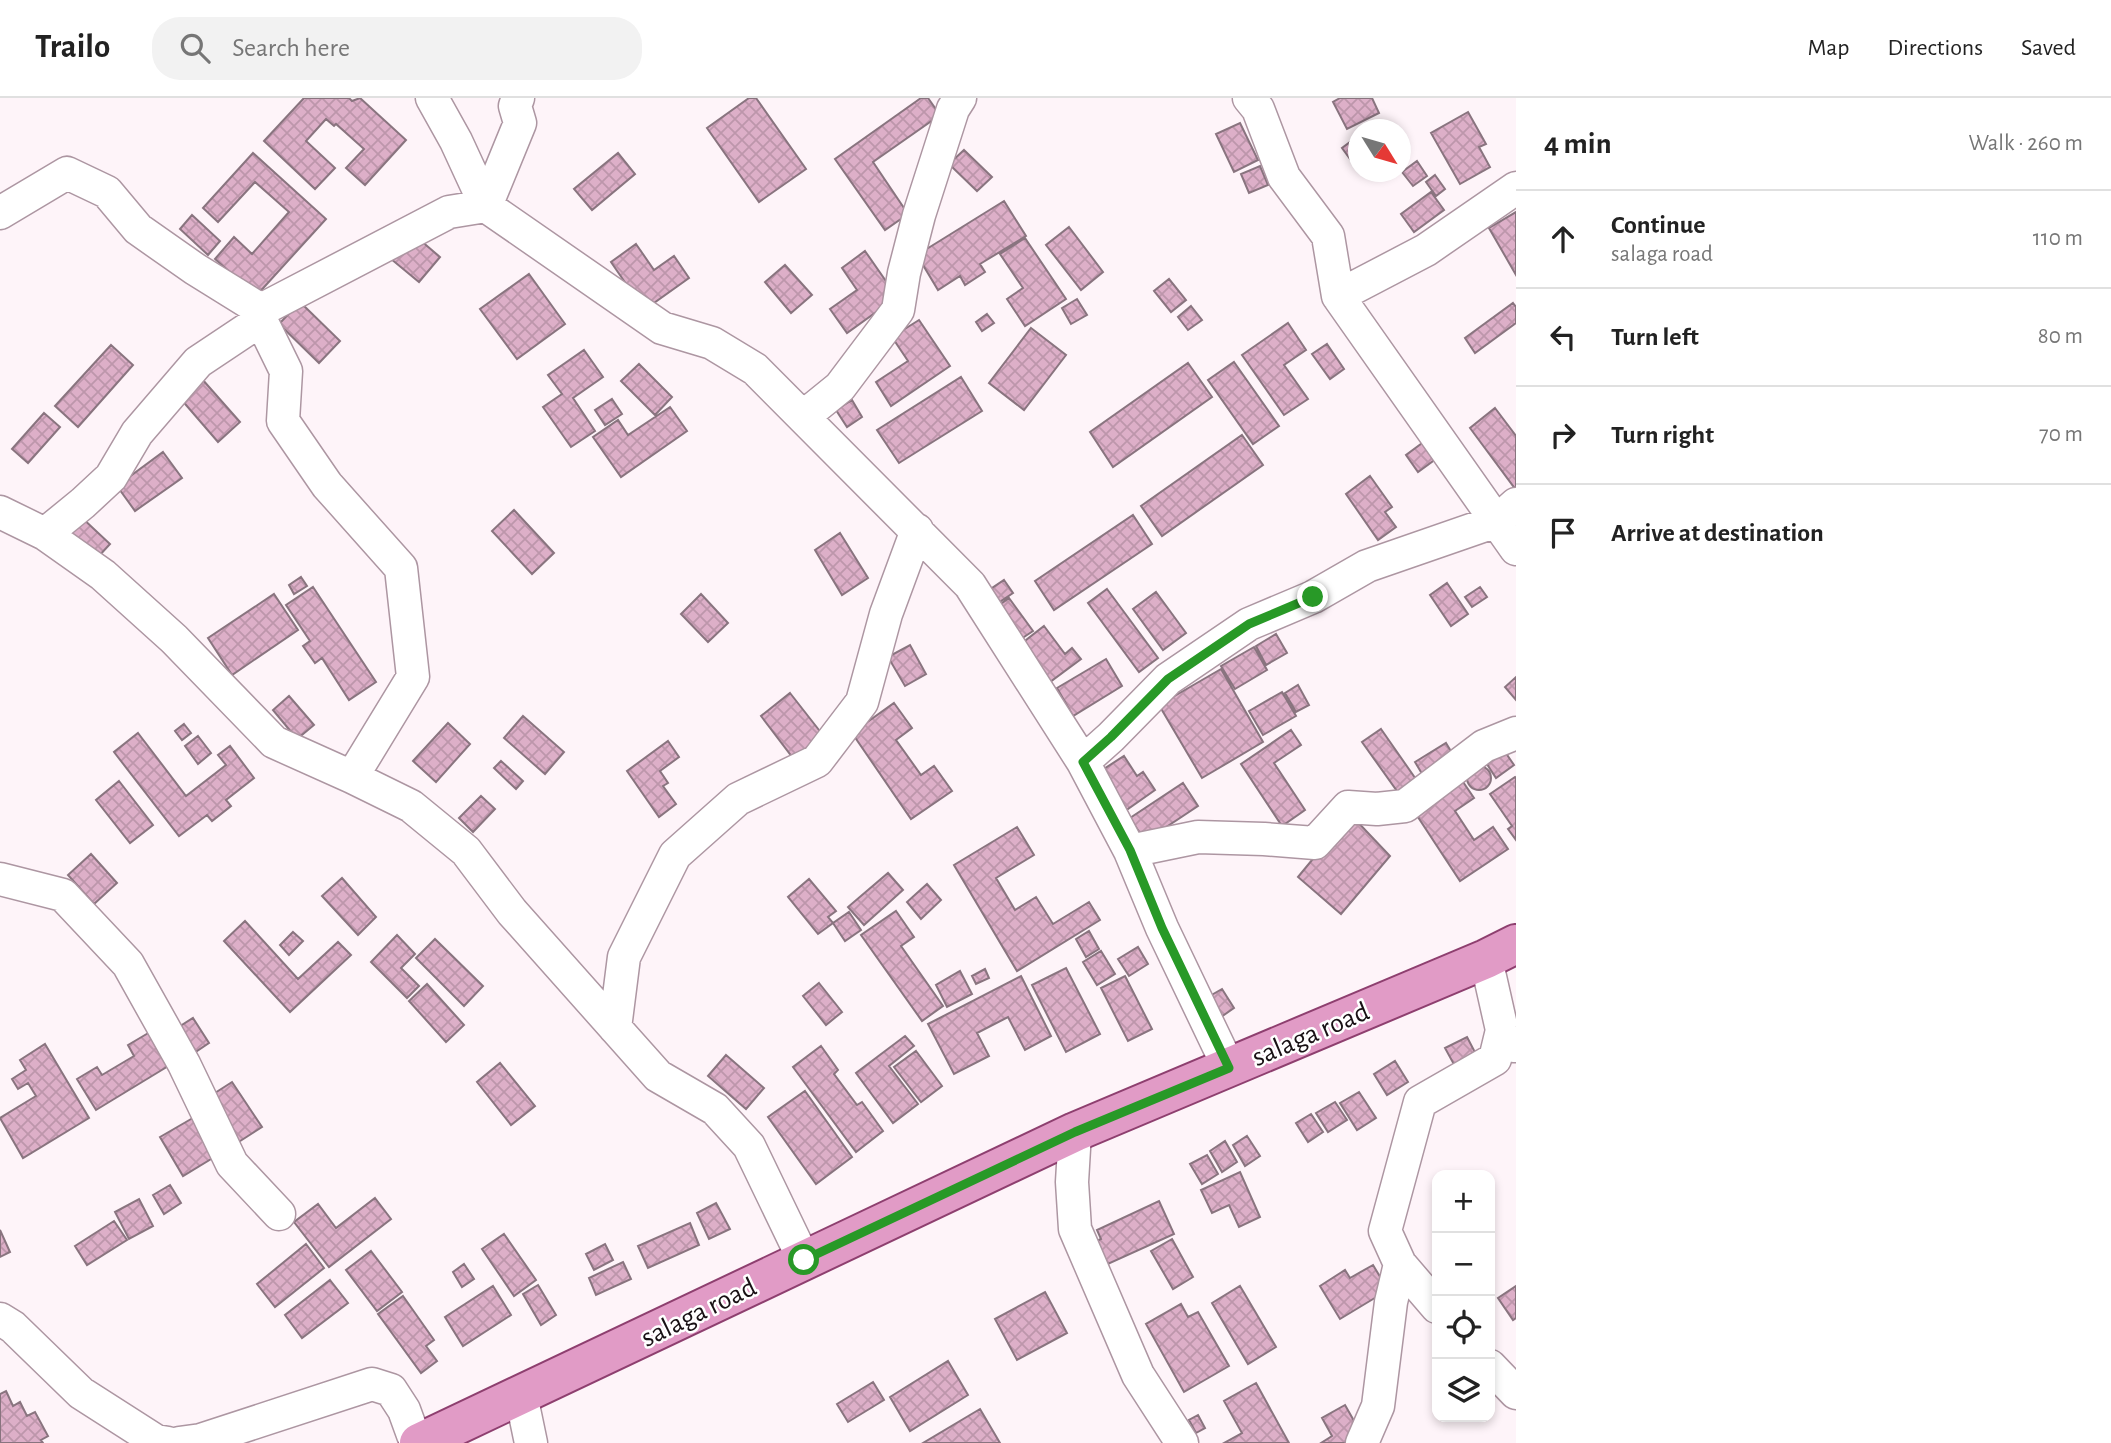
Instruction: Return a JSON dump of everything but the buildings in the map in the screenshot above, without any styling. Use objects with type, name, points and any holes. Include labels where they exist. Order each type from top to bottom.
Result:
[{"type":"main road","name":"salaga road","points":[[418,1443],[1075,1132],[1501,951]]},
{"type":"street","points":[[432,98],[456,141],[486,206],[662,328],[712,343],[755,369],[970,584],[1083,762],[1130,850],[1162,928],[1229,1068]]},
{"type":"street","points":[[486,206],[520,123],[515,106],[518,98]]},
{"type":"street","points":[[803,417],[840,387],[898,310],[904,273],[919,215],[953,108],[960,98]]},
{"type":"street","points":[[1249,98],[1258,109],[1284,177],[1328,236],[1338,296],[1507,513],[1516,549]]},
{"type":"street","points":[[0,213],[67,173],[107,192],[138,229],[261,315],[286,371],[283,421],[327,485],[401,568],[413,677],[352,776]]},
{"type":"street","points":[[1338,296],[1426,250],[1516,188]]},
{"type":"street","points":[[46,534],[111,477],[137,433],[198,362],[261,315],[449,212],[486,206]]},
{"type":"street","points":[[0,512],[46,534],[103,575],[174,639],[274,742],[352,776],[411,806],[466,851],[512,912],[658,1076],[715,1109],[748,1146],[804,1260]]},
{"type":"street","points":[[1083,762],[1168,679],[1249,624],[1313,597],[1367,566],[1507,513]]},
{"type":"street","points":[[615,1028],[624,957],[675,855],[738,799],[817,761],[862,702],[886,614],[917,530]]},
{"type":"street","points":[[1130,850],[1198,837],[1315,844],[1348,807],[1377,809],[1405,806],[1484,746],[1516,733]]},
{"type":"street","points":[[0,879],[63,895],[128,964],[184,1064],[232,1164],[279,1214]]},
{"type":"street","points":[[1432,1301],[1400,1264],[1385,1231],[1420,1102],[1495,1059],[1509,1040],[1501,951]]},
{"type":"street","points":[[1075,1132],[1072,1182],[1075,1229],[1138,1375],[1182,1443]]},
{"type":"street","points":[[1362,1443],[1378,1406],[1391,1302],[1400,1264]]},
{"type":"street","points":[[0,1319],[13,1327],[81,1394],[156,1441],[167,1443]]},
{"type":"street","points":[[1495,1371],[1516,1394]]},
{"type":"street","points":[[179,1443],[201,1440],[372,1384],[391,1390],[404,1410],[418,1443]]},
{"type":"street","points":[[521,1395],[531,1443]]},
{"type":"route","points":[[804,1260],[1075,1132],[1229,1068],[1162,928],[1130,850],[1083,762],[1168,679],[1249,624],[1313,597]]}]
